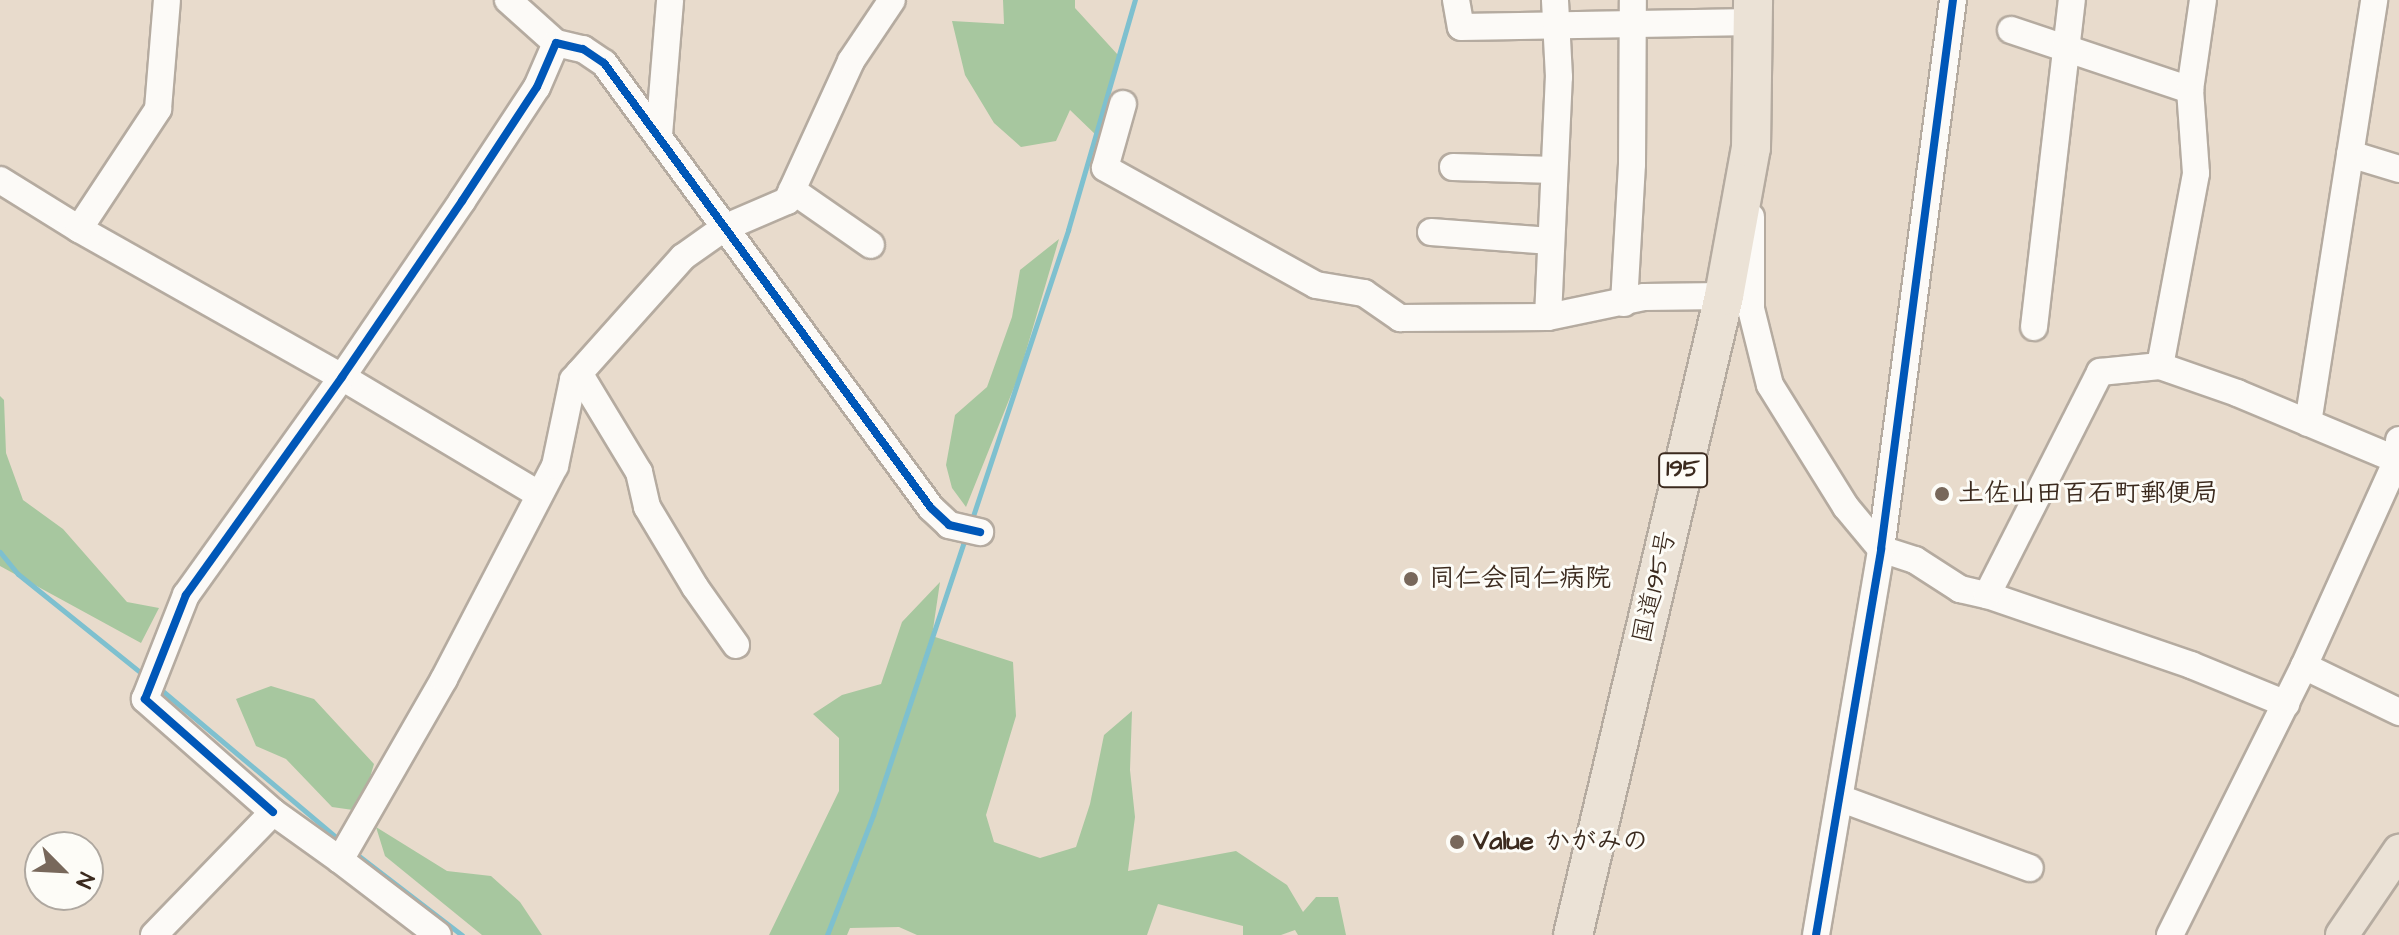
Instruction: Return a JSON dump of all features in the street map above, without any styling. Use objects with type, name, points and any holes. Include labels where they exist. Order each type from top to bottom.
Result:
[{"type":"highway","name":"国道195号","points":[[1573,935],[1724,296],[1751,148],[1753,11]]},
{"type":"main road","points":[[2342,935],[2399,851]]},
{"type":"street","points":[[79,229],[158,109],[167,0]]},
{"type":"street","points":[[508,0],[556,43],[583,49],[604,63],[803,336],[940,516],[980,532]]},
{"type":"street","points":[[659,135],[670,0]]},
{"type":"street","points":[[347,847],[444,679],[555,466],[573,380],[683,257],[724,228],[787,201],[851,61],[892,0]]},
{"type":"street","points":[[1456,0],[1461,27],[1557,12],[1753,11]]},
{"type":"street","points":[[1816,935],[1842,799],[1881,549],[1953,0]]},
{"type":"street","points":[[2034,327],[2072,0]]},
{"type":"street","points":[[2160,366],[2196,173],[2190,90],[2203,0]]},
{"type":"street","points":[[2308,423],[2374,0]]},
{"type":"street","points":[[1624,303],[1632,164],[1633,11]]},
{"type":"street","points":[[1548,317],[1557,12]]},
{"type":"street","points":[[2011,30],[2190,90]]},
{"type":"street","points":[[438,935],[347,847],[273,812],[145,699],[186,595],[342,377],[537,87],[556,43]]},
{"type":"street","points":[[1123,104],[1105,168],[1316,285],[1364,293],[1400,318],[1548,317],[1644,297],[1724,296]]},
{"type":"street","points":[[1751,148],[1751,309],[1770,385],[1846,507],[1881,549],[1915,560],[1960,589],[1987,595],[2191,665],[2286,704]]},
{"type":"street","points":[[2350,154],[2399,169]]},
{"type":"street","points":[[1453,167],[1554,170]]},
{"type":"street","points":[[0,180],[79,229],[342,377],[538,494]]},
{"type":"street","points":[[792,190],[871,245]]},
{"type":"street","points":[[1431,232],[1551,241]]},
{"type":"street","points":[[1987,595],[2100,372],[2160,366],[2308,423],[2398,450],[2304,666],[2170,935]]},
{"type":"street","points":[[579,373],[639,472],[647,507],[695,587],[736,645]]},
{"type":"street","points":[[2304,666],[2399,712]]},
{"type":"street","points":[[1842,799],[2030,868]]},
{"type":"street","points":[[154,935],[273,812]]},
{"type":"green space","points":[[1003,0],[1075,0],[1075,8],[1118,55],[1097,136],[1070,110],[1056,141],[1021,147],[994,123],[965,75],[952,21],[1004,24]]},
{"type":"green space","points":[[1059,239],[1019,375],[966,507],[952,488],[946,465],[955,415],[987,387],[1012,317],[1020,270]]},
{"type":"green space","points":[[0,396],[4,400],[6,453],[23,500],[63,529],[127,602],[159,608],[141,643],[0,566]]},
{"type":"green space","points":[[940,582],[932,636],[1013,662],[1016,716],[986,815],[994,842],[1040,858],[1076,847],[1090,804],[1104,735],[1132,711],[1130,770],[1135,817],[1128,871],[1236,851],[1287,885],[1303,912],[1316,897],[1338,897],[1346,935],[1298,935],[1295,930],[1281,935],[1243,935],[1243,926],[1158,904],[1147,935],[917,935],[899,927],[850,928],[847,935],[769,935],[839,791],[839,738],[813,714],[842,695],[881,684],[902,622]]},
{"type":"green space","points":[[271,686],[314,699],[374,764],[360,811],[332,807],[286,759],[256,746],[236,699]]},
{"type":"green space","points":[[376,827],[447,871],[491,876],[520,902],[542,935],[482,935],[385,856]]},
{"type":"waterway","points":[[971,522],[1068,230],[1135,0]]},
{"type":"waterway","points":[[827,935],[873,815],[966,536]]},
{"type":"waterway","points":[[0,552],[18,574],[145,676]]},
{"type":"waterway","points":[[159,688],[341,841]]},
{"type":"waterway","points":[[355,853],[462,935]]},
{"type":"cycle path","points":[[1816,935],[1881,549],[1953,0]]},
{"type":"cycle path","points":[[273,812],[145,699],[186,595],[342,377],[462,201],[537,87],[556,43],[583,49],[604,63],[931,508],[949,525],[980,532]]},
{"type":"place","name":"土佐山田百石町郵便局","points":[[1942,494]]},
{"type":"place","name":"同仁会同仁病院","points":[[1411,579]]},
{"type":"place","name":"Value かがみの","points":[[1457,842]]}]
